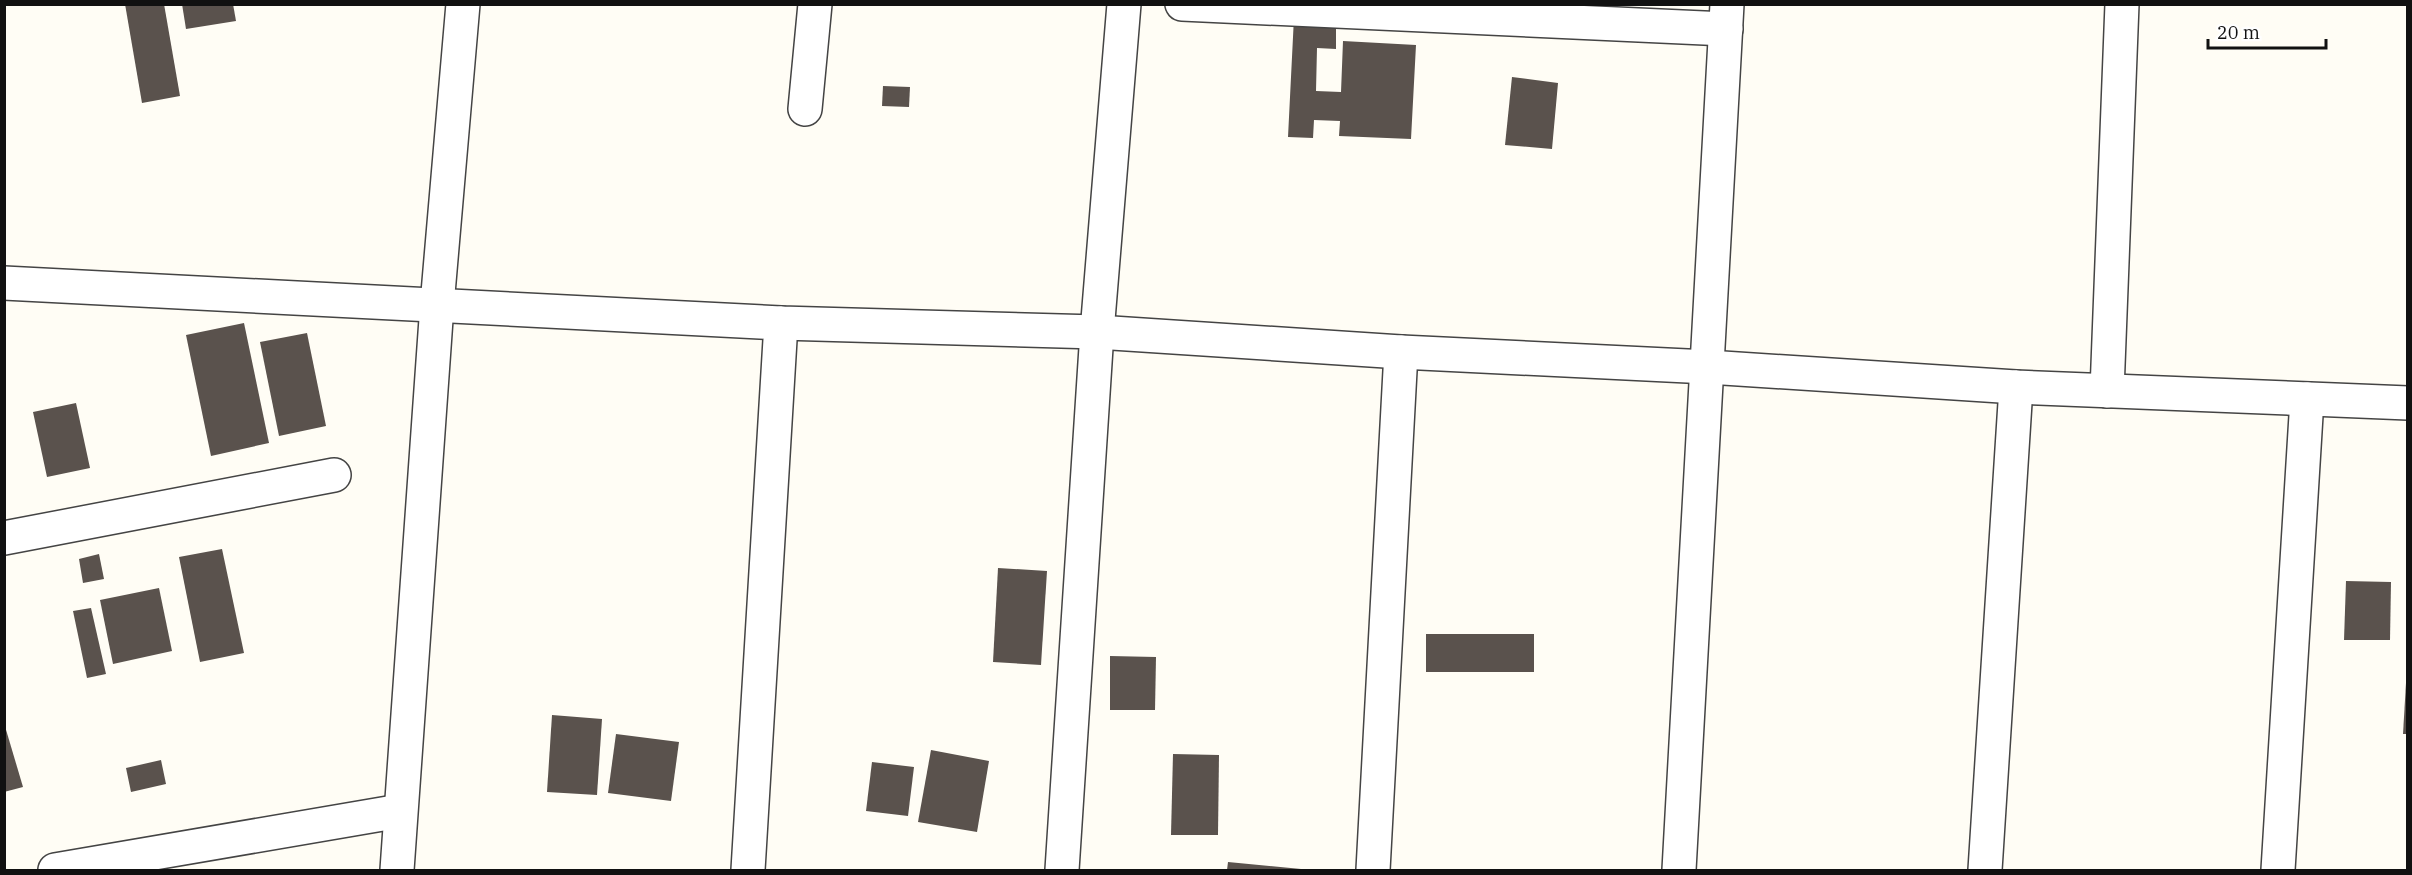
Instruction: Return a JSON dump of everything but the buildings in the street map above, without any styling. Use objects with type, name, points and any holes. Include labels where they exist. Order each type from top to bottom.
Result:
[{"type":"street","points":[[397,870],[437,305],[463,4]]},
{"type":"street","points":[[805,109],[815,4]]},
{"type":"street","points":[[1062,870],[1097,332],[1124,4]]},
{"type":"street","points":[[1182,4],[1727,17],[1679,870]]},
{"type":"street","points":[[2107,391],[2122,4]]},
{"type":"street","points":[[6,278],[437,305],[781,323],[1097,332],[1401,352],[1708,367],[2016,387],[2408,403]]},
{"type":"street","points":[[748,870],[781,323]]},
{"type":"street","points":[[1373,870],[1401,352]]},
{"type":"street","points":[[1985,870],[2016,387]]},
{"type":"street","points":[[2278,870],[2307,399]]},
{"type":"street","points":[[4,538],[334,474]]},
{"type":"street","points":[[55,870],[400,811]]}]
